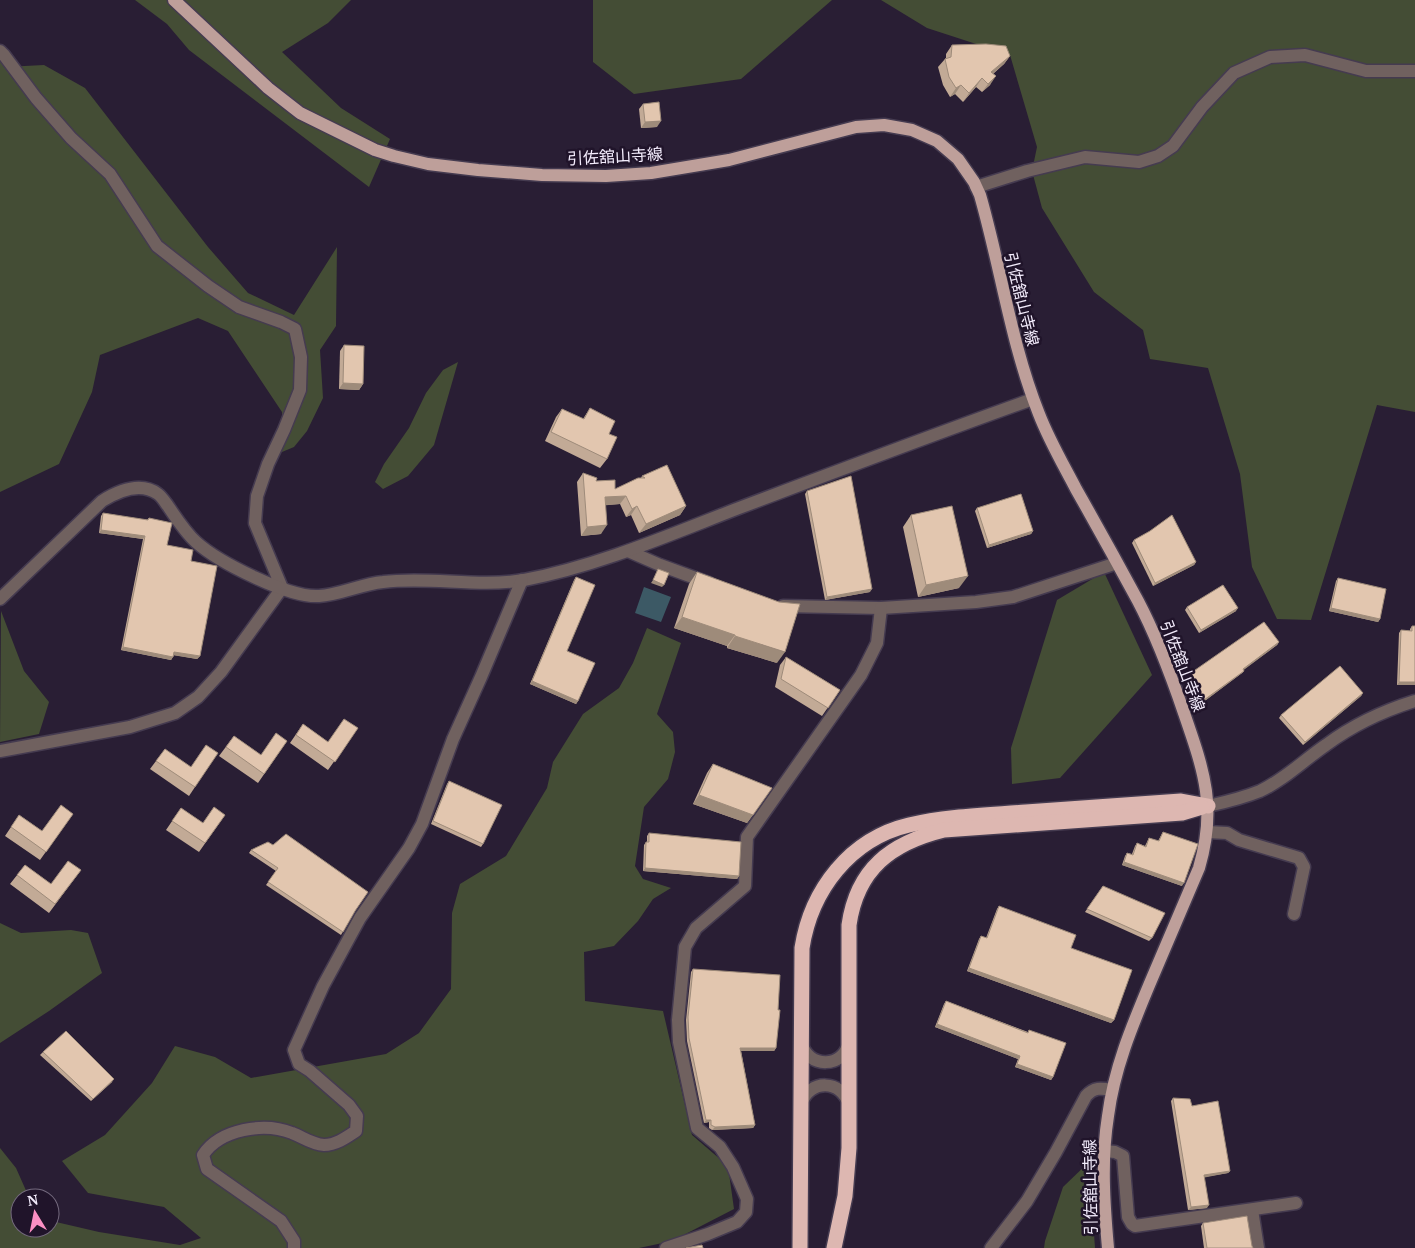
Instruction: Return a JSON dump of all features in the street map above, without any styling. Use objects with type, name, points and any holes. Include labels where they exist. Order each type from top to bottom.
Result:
[{"type":"highway","points":[[800,1248],[802,948],[809,918],[822,889],[841,864],[865,844],[879,836],[908,825],[959,817],[1181,801],[1208,806]]},
{"type":"highway","points":[[834,1248],[845,1196],[849,1148],[849,937],[851,912],[857,894],[873,868],[892,851],[916,838],[944,830],[1182,813],[1208,806]]},
{"type":"main road","name":"引佐舘山寺線","points":[[174,0],[268,88],[300,113],[367,147],[428,164],[542,175],[615,176],[651,173],[729,160],[856,127],[884,125],[912,130],[937,141],[967,170],[984,209],[1021,360],[1033,399],[1056,453],[1148,620],[1172,678],[1203,769],[1208,806],[1207,832],[1199,868],[1130,1030],[1112,1090],[1104,1151],[1103,1201],[1108,1248]]},
{"type":"street","points":[[0,51],[71,138],[110,174],[157,246],[208,286],[239,307],[295,329],[301,357],[300,390],[257,496],[255,523],[282,588]]},
{"type":"street","points":[[976,187],[1085,156],[1139,162],[1158,156],[1173,146],[1202,107],[1234,73],[1270,57],[1305,55],[1366,71],[1415,71]]},
{"type":"street","points":[[0,599],[102,501],[117,492],[134,488],[149,490],[159,494],[196,542],[226,564],[301,594],[318,596],[382,582],[406,580],[494,583],[522,580],[581,566],[628,551],[1033,399]]},
{"type":"street","points":[[628,551],[720,587]]},
{"type":"street","points":[[774,606],[881,608],[976,602],[1013,597],[1117,563]]},
{"type":"street","points":[[294,1248],[294,1241],[281,1221],[207,1169],[203,1155],[208,1147],[232,1133],[264,1127],[291,1133],[307,1142],[325,1145],[339,1142],[356,1131],[357,1116],[349,1105],[310,1071],[299,1064],[294,1050],[323,986],[360,918],[409,848],[422,824],[453,739],[522,580]]},
{"type":"street","points":[[0,751],[130,727],[175,713],[198,697],[222,672],[282,588]]},
{"type":"street","points":[[666,1248],[737,1222],[746,1212],[747,1200],[733,1167],[720,1147],[697,1128],[679,1042],[678,1020],[685,947],[696,928],[745,886],[747,837],[862,675],[877,643],[881,608]]},
{"type":"street","points":[[1208,806],[1244,797],[1261,790],[1277,781],[1345,732],[1384,712],[1415,701]]},
{"type":"street","points":[[1207,832],[1226,833],[1239,840],[1298,858],[1304,867],[1294,914]]},
{"type":"street","points":[[801,1038],[802,1045],[808,1056],[813,1060],[825,1063],[837,1060],[842,1056],[848,1045],[849,1038]]},
{"type":"street","points":[[800,1109],[808,1092],[825,1084],[842,1091],[846,1096],[849,1109]]},
{"type":"street","points":[[992,1248],[1026,1200],[1056,1152],[1086,1096],[1096,1088],[1112,1090]]},
{"type":"street","points":[[1104,1151],[1115,1152],[1123,1156],[1128,1217],[1135,1226],[1296,1203]]},
{"type":"street","points":[[1252,1210],[1258,1248]]},
{"type":"green space","points":[[135,0],[351,0],[328,23],[282,52],[341,108],[390,139],[369,187],[189,50],[167,24]]},
{"type":"green space","points":[[593,0],[832,0],[741,79],[634,94],[593,62]]},
{"type":"green space","points":[[881,0],[1415,0],[1415,412],[1377,405],[1311,620],[1277,619],[1252,567],[1240,474],[1208,368],[1150,359],[1143,330],[1094,292],[1042,208],[1032,171],[1037,147],[1010,55],[927,28]]},
{"type":"green space","points":[[0,47],[5,67],[44,65],[85,88],[208,247],[248,293],[294,315],[337,247],[336,326],[320,350],[323,398],[307,431],[294,447],[282,452],[282,412],[228,331],[198,318],[100,355],[92,392],[59,464],[0,492]]},
{"type":"green space","points":[[458,362],[434,445],[408,476],[383,489],[375,482],[384,464],[409,428],[426,393],[443,370]]},
{"type":"green space","points":[[1104,572],[1152,675],[1060,778],[1012,784],[1011,748],[1057,600]]},
{"type":"green space","points":[[1,611],[24,671],[49,702],[39,734],[0,742]]},
{"type":"green space","points":[[647,628],[681,643],[657,714],[673,732],[675,752],[668,779],[644,807],[635,866],[643,879],[671,888],[653,899],[638,921],[614,946],[584,952],[585,1001],[663,1011],[692,1135],[728,1166],[734,1209],[672,1241],[639,1248],[0,1248],[0,1148],[16,1168],[25,1188],[10,1188],[10,1238],[60,1238],[60,1223],[99,1232],[180,1245],[201,1238],[164,1207],[88,1193],[62,1161],[105,1135],[152,1083],[175,1046],[215,1057],[251,1078],[386,1054],[419,1033],[451,989],[452,913],[460,884],[506,856],[547,788],[553,762],[583,714],[619,688],[633,663]]},
{"type":"green space","points":[[0,923],[21,933],[71,930],[88,933],[102,973],[0,1043]]},
{"type":"green space","points":[[1089,1162],[1095,1248],[1044,1248],[1063,1187]]},
{"type":"water","points":[[644,587],[671,597],[661,622],[635,613]]},
{"type":"building","points":[[986,44],[1006,46],[1010,56],[991,72],[996,76],[988,84],[982,78],[969,93],[961,85],[956,88],[949,77],[945,59],[951,57],[952,45]]},
{"type":"building","points":[[659,102],[661,121],[645,122],[643,104]]},
{"type":"building","points":[[344,345],[364,346],[363,384],[343,383]]},
{"type":"building","points":[[590,408],[615,421],[609,434],[617,437],[607,459],[551,432],[562,409],[584,419]]},
{"type":"building","points":[[667,465],[686,506],[646,524],[637,506],[632,509],[626,496],[605,497],[607,525],[587,527],[583,473],[597,478],[596,481],[615,480],[615,489],[638,478],[645,478],[642,476]]},
{"type":"building","points":[[851,476],[872,589],[827,597],[807,491]]},
{"type":"building","points":[[1021,494],[1033,531],[989,545],[977,508]]},
{"type":"building","points":[[952,506],[968,576],[926,585],[911,515]]},
{"type":"building","points":[[103,513],[148,520],[149,518],[172,523],[167,545],[193,550],[191,561],[217,566],[200,656],[174,652],[173,657],[123,647],[145,536],[101,530]]},
{"type":"building","points":[[1172,515],[1196,562],[1155,583],[1134,540]]},
{"type":"building","points":[[658,569],[669,573],[664,585],[653,580]]},
{"type":"building","points":[[697,572],[779,602],[800,604],[785,652],[682,617]]},
{"type":"building","points":[[576,577],[595,585],[567,651],[595,663],[578,701],[532,681]]},
{"type":"building","points":[[1338,578],[1386,589],[1380,619],[1331,608]]},
{"type":"building","points":[[1223,585],[1238,608],[1201,630],[1187,607]]},
{"type":"building","points":[[1264,622],[1279,642],[1243,669],[1244,671],[1204,700],[1188,675]]},
{"type":"building","points":[[1412,626],[1415,626],[1415,682],[1399,682],[1401,630],[1412,631]]},
{"type":"building","points":[[786,657],[840,690],[828,708],[781,679]]},
{"type":"building","points":[[1340,666],[1363,693],[1305,742],[1281,715]]},
{"type":"building","points":[[344,719],[358,728],[335,762],[296,735],[303,724],[328,742]]},
{"type":"building","points":[[276,733],[287,741],[264,774],[226,747],[234,736],[261,755]]},
{"type":"building","points":[[206,745],[218,753],[195,787],[156,761],[165,749],[191,767]]},
{"type":"building","points":[[713,764],[772,788],[753,815],[699,795]]},
{"type":"building","points":[[449,781],[502,805],[483,844],[433,821]]},
{"type":"building","points":[[61,805],[73,814],[46,852],[11,827],[19,815],[42,831]]},
{"type":"building","points":[[214,807],[225,815],[205,843],[172,821],[181,808],[203,823]]},
{"type":"building","points":[[1163,832],[1198,844],[1184,883],[1124,862],[1127,853],[1133,855],[1137,843],[1146,847],[1149,838],[1159,841]]},
{"type":"building","points":[[649,833],[741,842],[739,876],[645,868],[646,842],[649,842]]},
{"type":"building","points":[[286,834],[368,892],[343,932],[268,882],[278,868],[251,850],[268,842],[273,845]]},
{"type":"building","points":[[68,861],[81,870],[55,904],[17,875],[25,865],[51,884]]},
{"type":"building","points":[[1103,886],[1165,913],[1152,938],[1087,909]]},
{"type":"building","points":[[999,906],[1076,935],[1071,948],[1132,970],[1114,1020],[969,968],[981,936],[987,938]]},
{"type":"building","points":[[693,969],[780,975],[778,1010],[780,1010],[776,1048],[740,1048],[755,1125],[715,1127],[711,1125],[711,1120],[706,1120],[689,1038],[688,1017]]},
{"type":"building","points":[[946,1001],[1028,1033],[1029,1030],[1066,1043],[1053,1077],[1017,1064],[1020,1056],[937,1024]]},
{"type":"building","points":[[66,1031],[114,1079],[93,1099],[43,1052]]},
{"type":"building","points":[[1173,1098],[1190,1099],[1192,1106],[1218,1101],[1230,1171],[1204,1175],[1209,1205],[1191,1207]]},
{"type":"building","points":[[1247,1216],[1253,1248],[1207,1248],[1203,1223]]},
{"type":"building","points":[[702,1245],[703,1248],[686,1248]]}]
